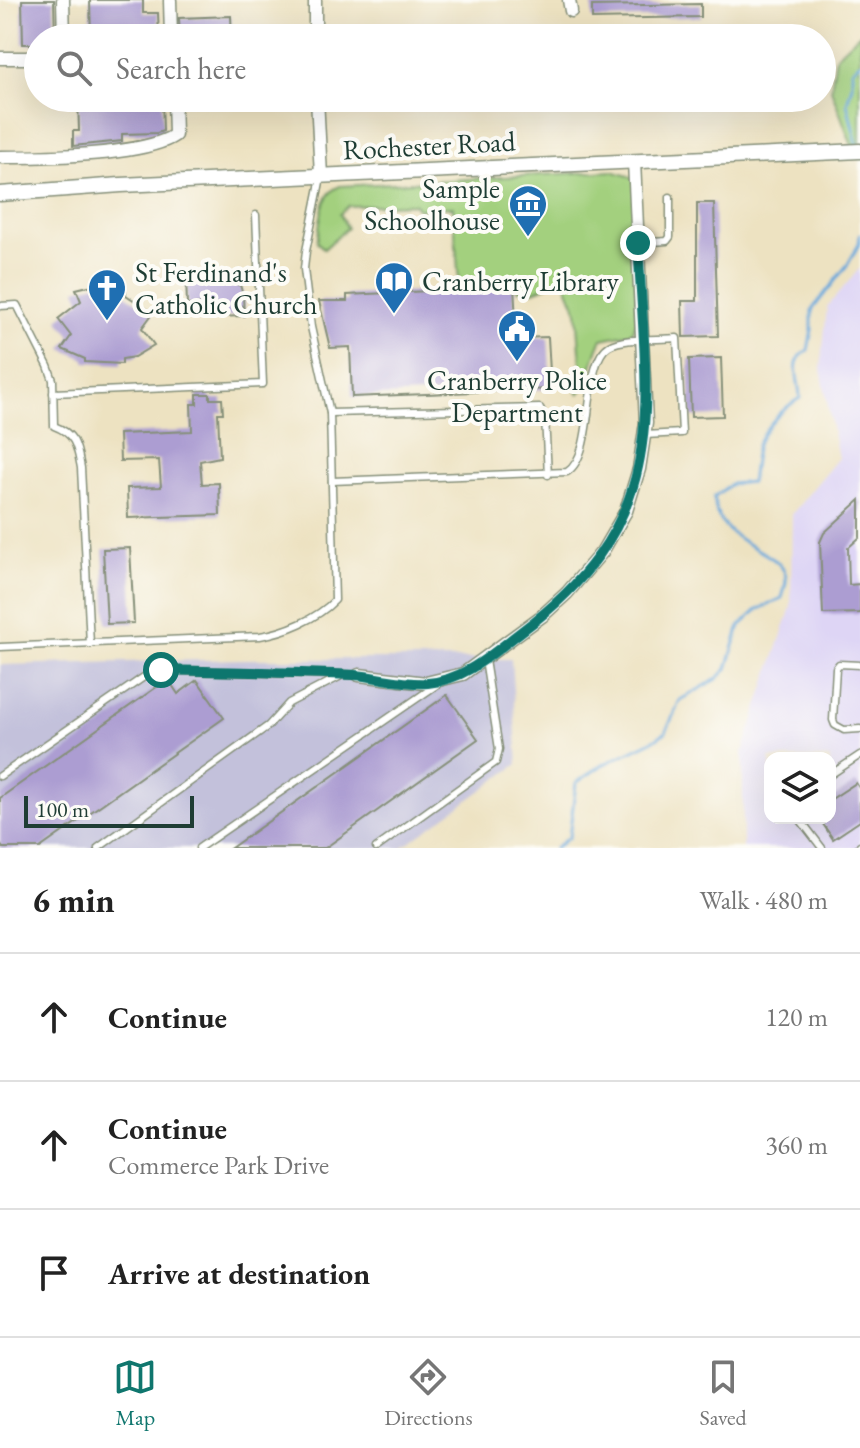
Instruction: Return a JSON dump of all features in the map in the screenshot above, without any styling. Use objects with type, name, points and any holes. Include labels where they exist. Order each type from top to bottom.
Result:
[{"type":"street","points":[[63,0],[64,24]]},
{"type":"street","points":[[170,0],[171,24]]},
{"type":"street","points":[[315,0],[315,24]]},
{"type":"street","points":[[0,58],[24,58]]},
{"type":"street","points":[[0,157],[56,157],[167,141],[175,135],[174,112]]},
{"type":"street","points":[[318,112],[321,176]]},
{"type":"street","name":"Rochester Road","points":[[0,194],[121,185],[857,151]]},
{"type":"street","points":[[359,675],[426,683],[463,674],[542,616],[567,593],[602,552],[626,511],[639,469],[644,435],[643,341],[634,161]]},
{"type":"lane","points":[[0,647],[275,633],[335,600],[330,413],[311,327],[304,269],[321,176]]},
{"type":"lane","points":[[638,243],[667,241],[670,237],[670,197]]},
{"type":"lane","points":[[53,393],[263,384],[256,215]]},
{"type":"lane","points":[[0,306],[17,305],[48,366],[54,426],[65,430],[76,440],[81,468],[90,644]]},
{"type":"lane","points":[[332,481],[567,472],[575,464],[586,428],[600,355],[612,344],[677,338],[682,433],[644,435]]},
{"type":"lane","points":[[330,413],[540,408],[545,417],[548,475]]},
{"type":"lane","points":[[376,848],[496,762],[499,749],[485,660]]},
{"type":"lane","points":[[860,665],[839,664],[836,668],[833,720],[844,730],[860,729]]},
{"type":"lane","points":[[0,776],[154,670],[359,675]]},
{"type":"lane","points":[[98,848],[268,726],[289,703],[328,681],[359,675]]},
{"type":"lane","points":[[199,848],[445,680]]},
{"type":"lane","points":[[836,771],[860,755]]},
{"type":"lane","points":[[804,824],[822,848]]},
{"type":"shaded area","points":[[860,268],[860,848],[743,848],[743,752],[791,607],[792,514],[838,458],[821,369],[827,307]]},
{"type":"shaded area","points":[[245,659],[511,659],[518,764],[401,848],[0,848],[0,665]]},
{"type":"green space","points":[[860,33],[860,151],[854,151],[836,102],[836,56]]},
{"type":"green space","points":[[612,171],[635,178],[636,322],[632,333],[602,339],[586,384],[579,394],[574,380],[582,377],[577,311],[564,279],[534,291],[517,290],[515,283],[459,283],[453,207],[418,209],[415,204],[348,206],[340,214],[347,228],[324,249],[317,242],[325,202],[328,195],[340,186]]},
{"type":"building","points":[[22,0],[54,0],[55,24],[24,24],[23,44]]},
{"type":"building","points":[[90,0],[143,0],[143,13],[158,13],[158,24],[91,24]]},
{"type":"building","points":[[701,4],[701,17],[592,19],[592,6]]},
{"type":"building","points":[[231,16],[231,24],[179,24],[179,18]]},
{"type":"building","points":[[78,112],[162,112],[163,131],[122,134],[122,141],[73,146],[73,131],[79,131]]},
{"type":"building","points":[[697,203],[714,203],[718,336],[683,337],[682,301],[697,301]]},
{"type":"building","points":[[237,275],[243,295],[244,316],[216,317],[216,304],[187,305],[186,276]]},
{"type":"building","points":[[117,282],[126,290],[126,295],[153,313],[142,328],[154,345],[134,357],[122,359],[122,364],[85,362],[85,359],[62,349],[71,336],[58,319],[81,301],[76,289]]},
{"type":"building","points":[[514,287],[517,338],[548,337],[551,389],[352,397],[350,347],[330,348],[319,301],[347,301],[347,295]]},
{"type":"building","points":[[721,358],[723,416],[691,417],[689,359]]},
{"type":"building","points":[[197,394],[210,394],[210,399],[222,399],[223,413],[218,413],[220,457],[200,461],[202,484],[219,483],[220,515],[128,518],[127,488],[161,487],[159,460],[120,461],[119,434],[192,431],[191,404],[197,404]]},
{"type":"building","points":[[860,500],[860,537],[848,548],[849,585],[860,584],[860,613],[823,614],[820,542],[824,533]]},
{"type":"building","points":[[130,548],[134,623],[107,624],[103,549]]},
{"type":"building","points":[[168,679],[178,694],[197,680],[224,718],[40,848],[3,848],[0,844],[0,798]]},
{"type":"building","points":[[447,695],[478,739],[325,848],[231,848]]},
{"type":"building","points":[[856,783],[860,789],[860,821],[833,839],[823,824],[836,824],[836,796]]},
{"type":"waterway","points":[[857,145],[847,103],[852,70],[860,62]]},
{"type":"waterway","points":[[555,848],[569,837],[576,783],[602,765],[666,732],[680,700],[717,679],[727,669],[740,626],[757,610],[782,598],[786,583],[785,573],[779,564],[724,526],[714,497],[731,484],[751,482],[760,438],[775,418],[800,398],[796,371],[798,360],[808,350],[812,310],[848,264],[859,244],[860,234]]},
{"type":"place","name":"Sample Schoolhouse","points":[[528,238]]},
{"type":"place","name":"Cranberry Library","points":[[394,315]]},
{"type":"place","name":"St Ferdinand's Catholic Church","points":[[107,322]]},
{"type":"place","name":"Cranberry Police Department","points":[[517,363]]},
{"type":"route","points":[[161,670],[359,675],[426,683],[463,674],[542,616],[567,593],[602,552],[626,511],[639,469],[646,423],[646,398],[638,243]]}]
